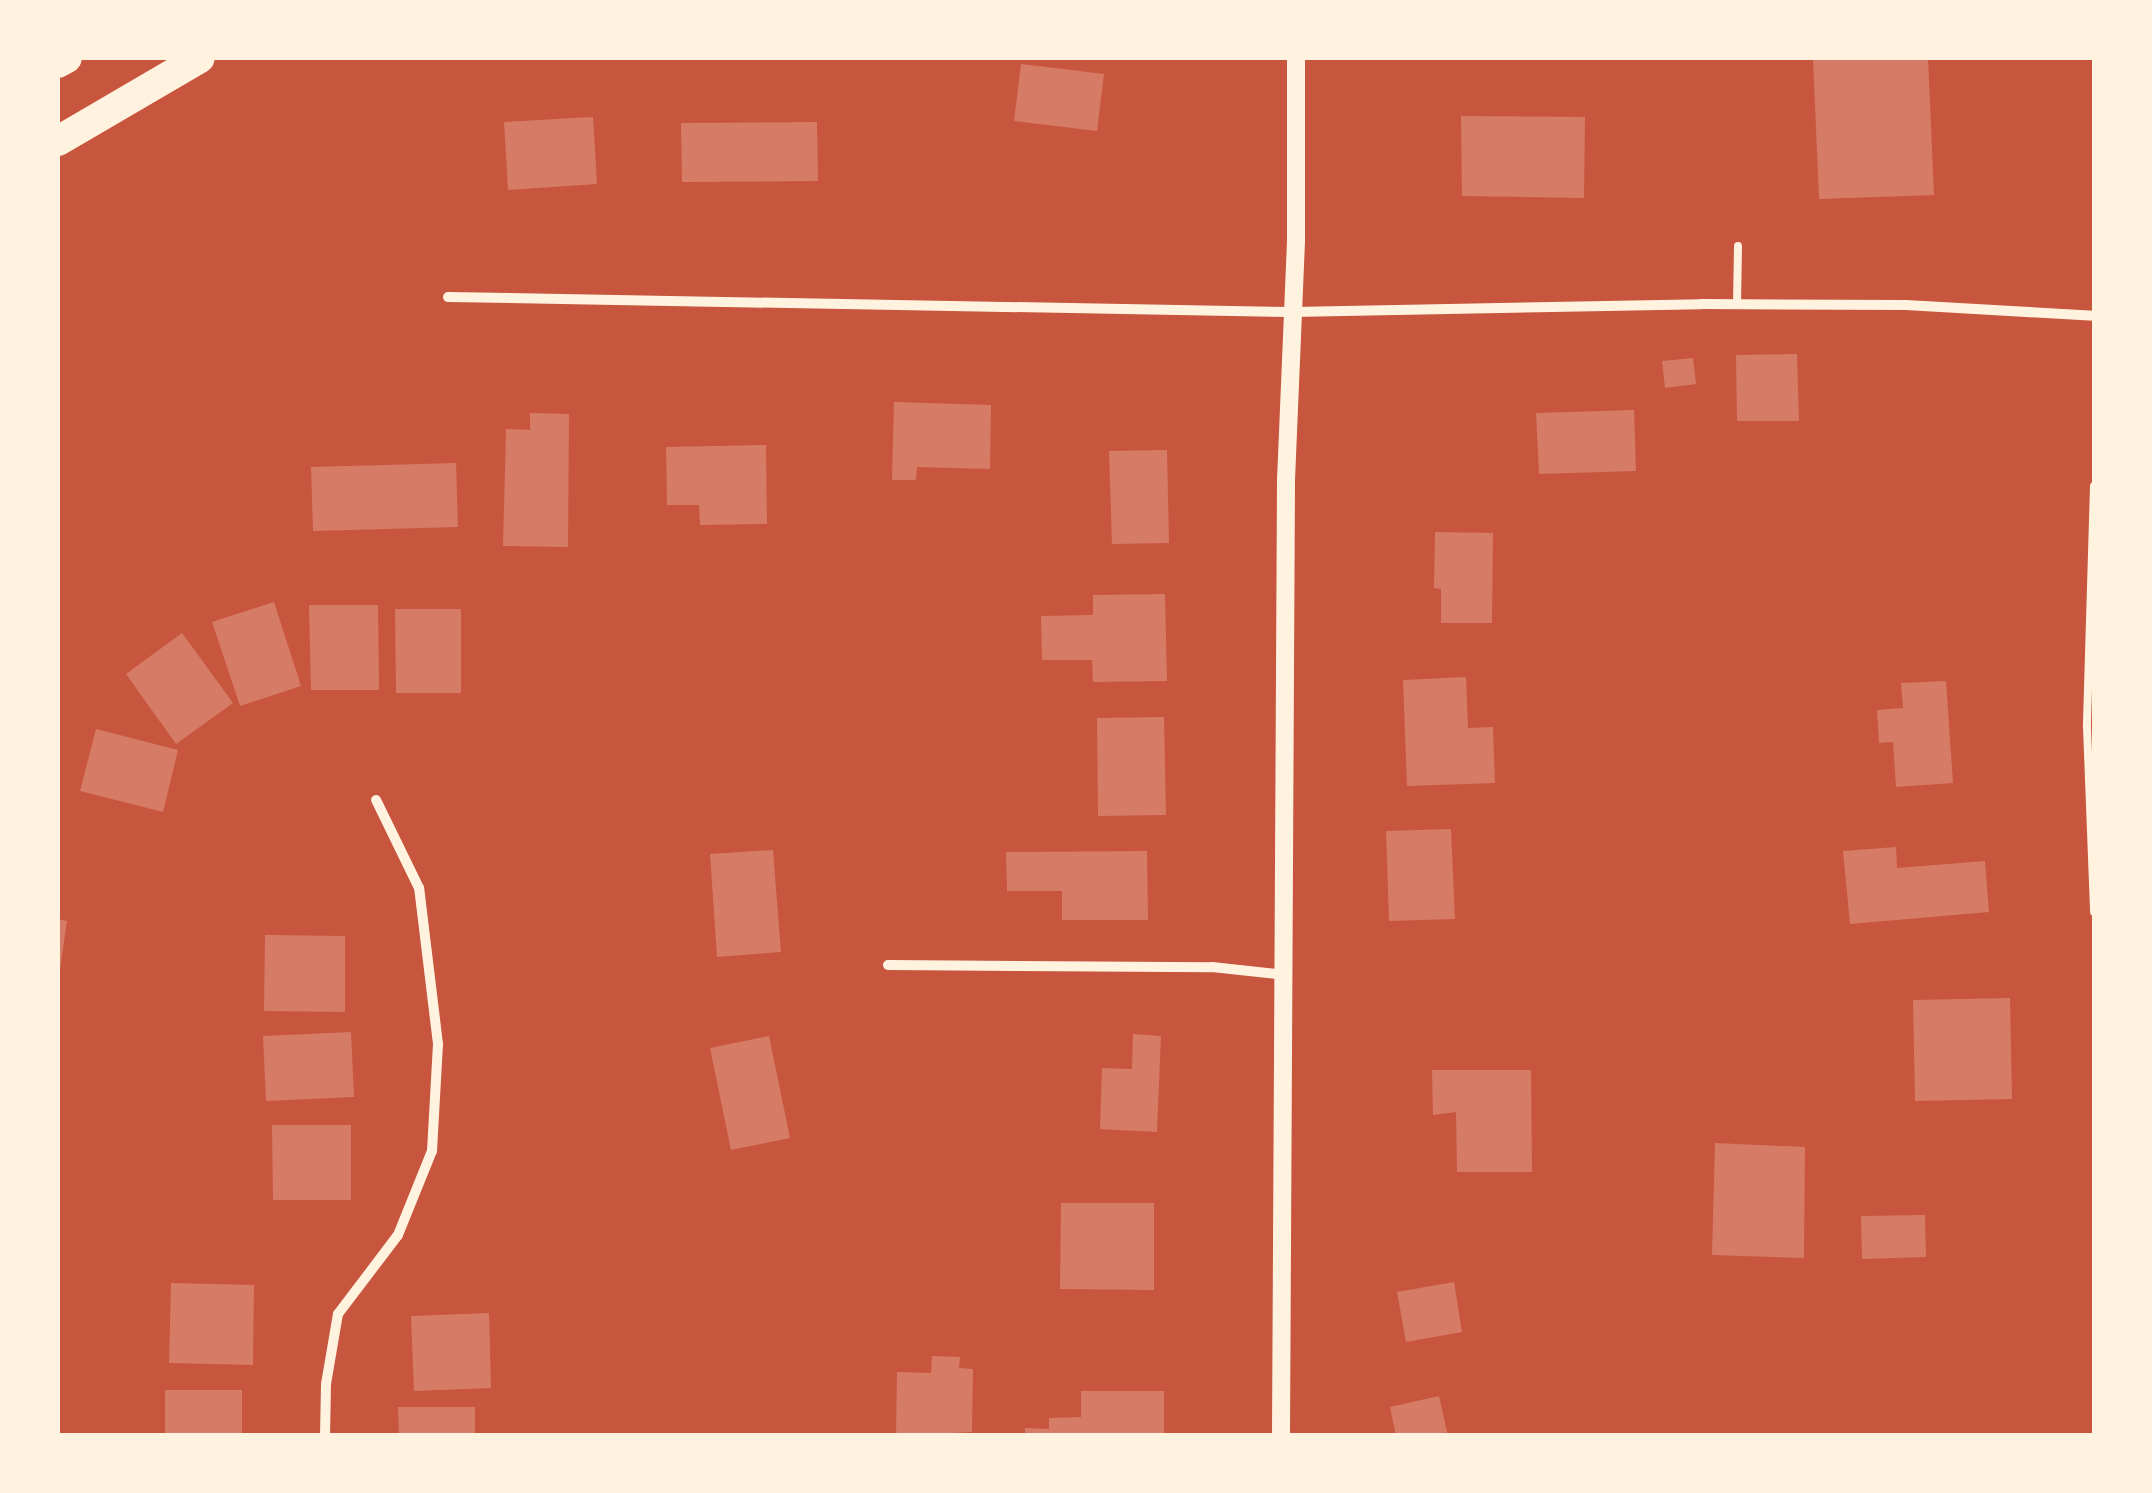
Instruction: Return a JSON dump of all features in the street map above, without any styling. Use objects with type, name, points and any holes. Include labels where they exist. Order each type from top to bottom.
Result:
[{"type":"highway","points":[[58,63],[67,58]]},
{"type":"highway","points":[[58,141],[200,58]]},
{"type":"street","points":[[1282,1436],[1286,480],[1296,58]]},
{"type":"street","points":[[448,297],[1292,312],[1906,305],[2094,316]]},
{"type":"street","points":[[324,1436],[326,1384],[338,1314],[398,1234],[432,1150],[438,1044],[419,888],[376,800]]},
{"type":"street","points":[[888,966],[1212,967],[1286,974]]},
{"type":"lane","points":[[1737,304],[1738,246]]},
{"type":"lane","points":[[2094,486],[2087,727],[2094,912]]},
{"type":"building","points":[[1813,58],[1928,58],[1934,195],[1819,199]]},
{"type":"building","points":[[1021,64],[1104,74],[1097,131],[1014,121]]},
{"type":"building","points":[[1461,116],[1585,117],[1584,198],[1462,196]]},
{"type":"building","points":[[593,117],[597,184],[508,190],[504,122]]},
{"type":"building","points":[[817,122],[818,181],[682,182],[681,123]]},
{"type":"building","points":[[1797,354],[1799,421],[1737,421],[1736,355]]},
{"type":"building","points":[[1693,358],[1696,384],[1665,388],[1662,361]]},
{"type":"building","points":[[894,402],[991,405],[990,469],[917,467],[916,480],[892,480]]},
{"type":"building","points":[[1634,410],[1636,471],[1539,474],[1536,413]]},
{"type":"building","points":[[530,413],[569,414],[568,547],[503,546],[506,429],[530,430]]},
{"type":"building","points":[[766,445],[767,524],[700,525],[699,505],[667,505],[666,447]]},
{"type":"building","points":[[1167,450],[1169,543],[1112,544],[1109,451]]},
{"type":"building","points":[[456,463],[458,527],[313,531],[311,467]]},
{"type":"building","points":[[1435,532],[1493,533],[1492,623],[1441,623],[1441,589],[1434,588]]},
{"type":"building","points":[[1165,594],[1167,681],[1093,682],[1092,660],[1042,660],[1041,616],[1093,615],[1093,595]]},
{"type":"building","points":[[274,602],[301,686],[240,706],[212,622]]},
{"type":"building","points":[[309,605],[378,605],[379,690],[311,690]]},
{"type":"building","points":[[395,609],[461,609],[461,693],[396,693]]},
{"type":"building","points":[[182,633],[233,703],[176,744],[126,674]]},
{"type":"building","points":[[1466,677],[1468,728],[1493,727],[1495,783],[1407,786],[1403,680]]},
{"type":"building","points":[[1946,681],[1953,783],[1896,787],[1893,742],[1879,743],[1877,710],[1903,708],[1901,683]]},
{"type":"building","points":[[1164,717],[1166,815],[1098,816],[1097,718]]},
{"type":"building","points":[[96,729],[178,750],[163,812],[80,791]]},
{"type":"building","points":[[1451,829],[1455,919],[1389,921],[1386,831]]},
{"type":"building","points":[[1896,847],[1897,868],[1985,861],[1989,912],[1850,924],[1843,851]]},
{"type":"building","points":[[773,850],[781,952],[717,957],[710,854]]},
{"type":"building","points":[[1147,851],[1148,920],[1062,920],[1062,891],[1007,891],[1006,852]]},
{"type":"building","points":[[58,919],[67,921],[60,969],[58,969]]},
{"type":"building","points":[[265,935],[345,936],[345,1012],[264,1011]]},
{"type":"building","points":[[2010,998],[2012,1099],[1915,1101],[1913,1000]]},
{"type":"building","points":[[351,1032],[354,1097],[266,1101],[263,1036]]},
{"type":"building","points":[[1133,1034],[1161,1036],[1157,1132],[1100,1129],[1102,1068],[1132,1069]]},
{"type":"building","points":[[769,1036],[790,1138],[731,1150],[710,1048]]},
{"type":"building","points":[[1432,1070],[1531,1070],[1532,1172],[1457,1172],[1456,1112],[1433,1115]]},
{"type":"building","points":[[272,1125],[351,1125],[351,1200],[273,1200]]},
{"type":"building","points":[[1715,1143],[1805,1147],[1804,1258],[1712,1255]]},
{"type":"building","points":[[1061,1203],[1154,1203],[1154,1290],[1060,1289]]},
{"type":"building","points":[[1925,1215],[1926,1257],[1862,1259],[1861,1216]]},
{"type":"building","points":[[1454,1282],[1462,1332],[1406,1342],[1397,1292]]},
{"type":"building","points":[[171,1283],[254,1285],[253,1365],[169,1363]]},
{"type":"building","points":[[489,1313],[491,1388],[414,1391],[411,1316]]},
{"type":"building","points":[[932,1356],[960,1357],[959,1368],[973,1369],[972,1432],[896,1436],[897,1372],[931,1373]]},
{"type":"building","points":[[165,1390],[242,1390],[242,1436],[165,1436]]},
{"type":"building","points":[[1081,1391],[1164,1391],[1164,1436],[1025,1436],[1025,1428],[1049,1429],[1049,1418],[1081,1417]]},
{"type":"building","points":[[1439,1396],[1448,1436],[1396,1436],[1390,1407]]},
{"type":"building","points":[[398,1407],[475,1407],[475,1436],[399,1436]]}]
